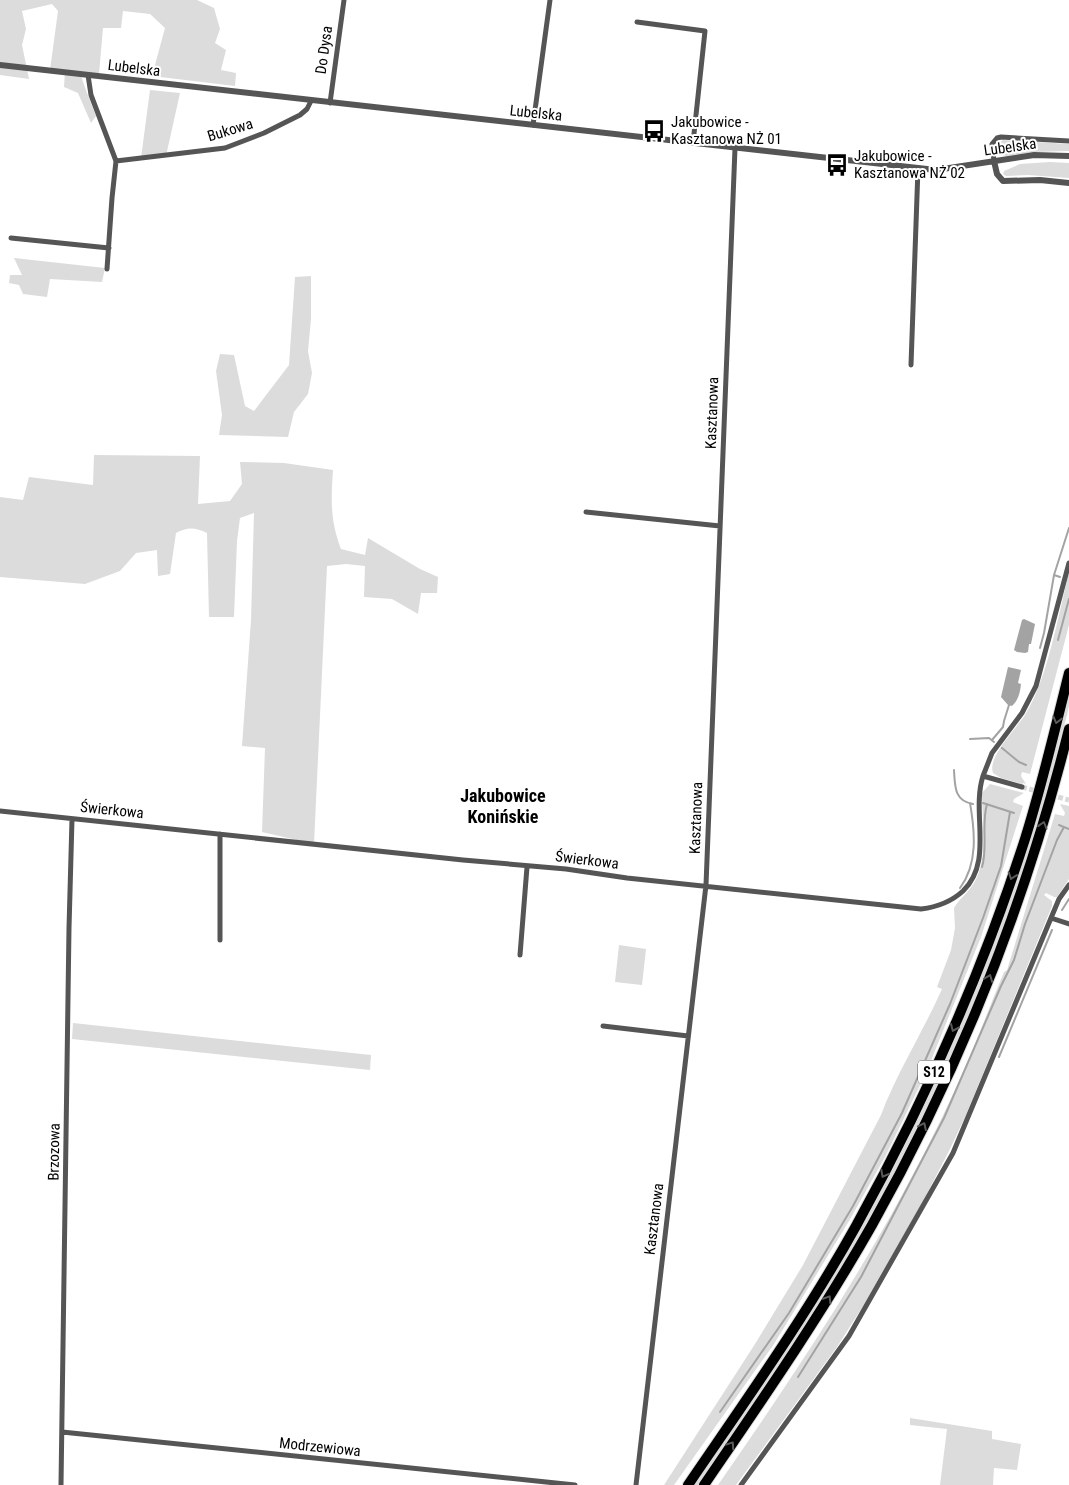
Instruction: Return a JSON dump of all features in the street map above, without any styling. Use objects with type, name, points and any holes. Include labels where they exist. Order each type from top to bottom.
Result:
[{"type":"highway","name":"S12","points":[[688,1485],[780,1349],[841,1253],[883,1176],[928,1085],[977,970],[1018,858],[1041,785],[1069,673]]},
{"type":"highway","name":"S12","points":[[704,1485],[797,1348],[837,1284],[886,1199],[922,1128],[958,1052],[1007,929],[1038,842],[1069,729]]},
{"type":"street","name":"Do Dysa","points":[[330,103],[344,0]]},
{"type":"street","points":[[532,126],[550,0]]},
{"type":"street","points":[[638,22],[705,31],[692,143]]},
{"type":"street","name":"Lubelska","points":[[0,65],[936,170],[1034,155],[1069,156]]},
{"type":"street","points":[[88,75],[91,95],[116,161],[107,269]]},
{"type":"street","name":"Bukowa","points":[[116,161],[224,148],[264,132],[300,114],[307,109],[312,101]]},
{"type":"street","points":[[1069,141],[1001,137],[997,138],[992,144],[997,174],[1003,181],[1069,182]]},
{"type":"street","name":"Kasztanowa","points":[[636,1485],[706,885],[735,148]]},
{"type":"street","points":[[911,365],[918,168]]},
{"type":"street","points":[[11,238],[109,248]]},
{"type":"street","points":[[586,512],[720,526]]},
{"type":"street","points":[[1022,787],[983,776],[992,753],[1022,713],[1032,695],[1040,673],[1069,563]]},
{"type":"street","name":"Świerkowa","points":[[0,811],[527,867],[566,869],[627,878],[922,909],[949,902],[969,885],[978,866],[980,854],[978,796],[983,776]]},
{"type":"street","name":"Brzozowa","points":[[61,1485],[68,928],[72,819]]},
{"type":"street","points":[[220,834],[220,940]]},
{"type":"street","points":[[520,955],[527,867]]},
{"type":"street","points":[[741,1485],[849,1336],[954,1153],[1050,918],[1059,899],[1069,885]]},
{"type":"street","points":[[1050,918],[1069,924]]},
{"type":"street","points":[[603,1026],[688,1036]]},
{"type":"street","name":"Modrzewiowa","points":[[62,1432],[575,1485]]},
{"type":"shaded area","points":[[0,0],[197,0],[214,8],[220,29],[215,43],[226,50],[221,70],[236,73],[235,86],[152,76],[165,28],[150,14],[123,11],[121,28],[103,28],[99,74],[81,73],[96,116],[91,123],[78,93],[64,87],[65,71],[50,70],[58,11],[52,4],[22,11],[26,29],[22,45],[29,79],[0,75]]},
{"type":"shaded area","points":[[150,90],[180,93],[166,156],[141,158]]},
{"type":"shaded area","points":[[1003,140],[1069,144],[1069,151],[1034,152],[1007,156],[998,154],[996,149]]},
{"type":"shaded area","points":[[1069,163],[1069,178],[1028,175],[1006,176],[1003,174],[1004,171],[1020,164]]},
{"type":"shaded area","points":[[14,258],[105,268],[102,282],[50,279],[47,297],[23,294],[19,285],[9,283],[10,275],[22,275]]},
{"type":"shaded area","points":[[311,276],[311,319],[308,351],[312,373],[308,394],[294,412],[288,437],[219,435],[222,415],[216,371],[220,354],[234,355],[245,406],[254,411],[289,365],[295,277]]},
{"type":"shaded area","points":[[94,455],[200,456],[198,504],[230,501],[242,484],[240,462],[284,463],[333,470],[332,510],[337,539],[341,549],[365,555],[368,538],[420,569],[438,577],[437,593],[421,593],[418,614],[392,599],[364,597],[365,566],[346,564],[327,566],[314,844],[262,832],[265,748],[242,746],[251,620],[254,513],[240,518],[237,541],[234,617],[209,617],[207,533],[195,529],[187,529],[176,533],[170,574],[158,576],[157,550],[136,553],[120,571],[85,584],[0,577],[0,497],[23,500],[29,477],[93,485]]},
{"type":"shaded area","points":[[1069,573],[1069,625],[1030,774],[1022,772],[1021,776],[1026,784],[1022,784],[1001,778],[993,773],[992,766],[1003,743],[1025,715],[1040,683],[1052,646]]},
{"type":"shaded area","points":[[1024,619],[1035,624],[1031,644],[1029,644],[1028,652],[1025,653],[1014,650],[1022,620]]},
{"type":"shaded area","points":[[1008,667],[1021,670],[1018,683],[1021,684],[1019,694],[1012,706],[1008,705],[1001,697]]},
{"type":"shaded area","points":[[1069,683],[1067,714],[1019,883],[981,988],[937,1090],[887,1189],[823,1301],[700,1485],[693,1485],[797,1333],[978,982]]},
{"type":"shaded area","points":[[990,784],[1024,793],[1014,799],[1013,802],[1023,806],[981,937],[926,1073],[885,1157],[849,1221],[774,1344],[674,1485],[664,1485],[755,1344],[803,1265],[881,1115],[887,1099],[935,1005],[942,989],[937,987],[951,950],[955,928],[954,908],[974,883],[982,862],[984,839],[982,793]]},
{"type":"shaded area","points":[[1060,804],[1069,806],[1069,879],[1057,897],[1046,893],[1044,895],[1052,901],[1052,906],[966,1115],[949,1151],[922,1203],[863,1306],[837,1347],[736,1485],[718,1485],[786,1385],[851,1284],[891,1215],[933,1136],[970,1056],[1004,972],[1007,970],[1055,814],[1064,816],[1065,813]]},
{"type":"shaded area","points":[[619,945],[646,949],[642,985],[615,982]]},
{"type":"shaded area","points":[[73,1023],[371,1055],[370,1070],[72,1039]]},
{"type":"shaded area","points":[[910,1418],[992,1431],[992,1439],[1021,1444],[1017,1470],[994,1468],[993,1485],[940,1485],[947,1429],[910,1425]]},
{"type":"waterway","points":[[1040,648],[1054,575],[1069,528]]},
{"type":"waterway","points":[[1054,575],[1060,577]]},
{"type":"waterway","points":[[1058,640],[1069,599]]},
{"type":"waterway","points":[[992,740],[1003,727],[1009,705]]},
{"type":"waterway","points":[[970,739],[989,738],[994,742]]},
{"type":"waterway","points":[[1002,748],[1019,762],[1026,765]]},
{"type":"waterway","points":[[954,770],[955,787],[959,796],[962,800],[973,804]]},
{"type":"waterway","points":[[960,888],[970,869],[974,847],[970,803]]},
{"type":"waterway","points":[[983,803],[1014,813]]},
{"type":"waterway","points":[[982,867],[987,804]]},
{"type":"waterway","points":[[720,1412],[789,1313],[853,1206],[902,1113],[950,1004],[983,918],[1001,866],[1010,812]]},
{"type":"waterway","points":[[1059,825],[1069,829]]},
{"type":"waterway","points":[[798,1377],[861,1277],[944,1118],[1014,960],[1025,924],[1057,840],[1064,827]]},
{"type":"waterway","points":[[1062,910],[1069,899]]},
{"type":"waterway","points":[[999,1057],[1052,930]]},
{"type":"tunnel","points":[[1022,787],[1069,800]]},
{"type":"place","name":"Jakubowice - Kasztanowa NŻ 01","points":[[654,131]]},
{"type":"place","name":"Jakubowice - Kasztanowa NŻ 02","points":[[837,165]]},
{"type":"district","name":"Jakubowice Konińskie","points":[[503,806]]}]
